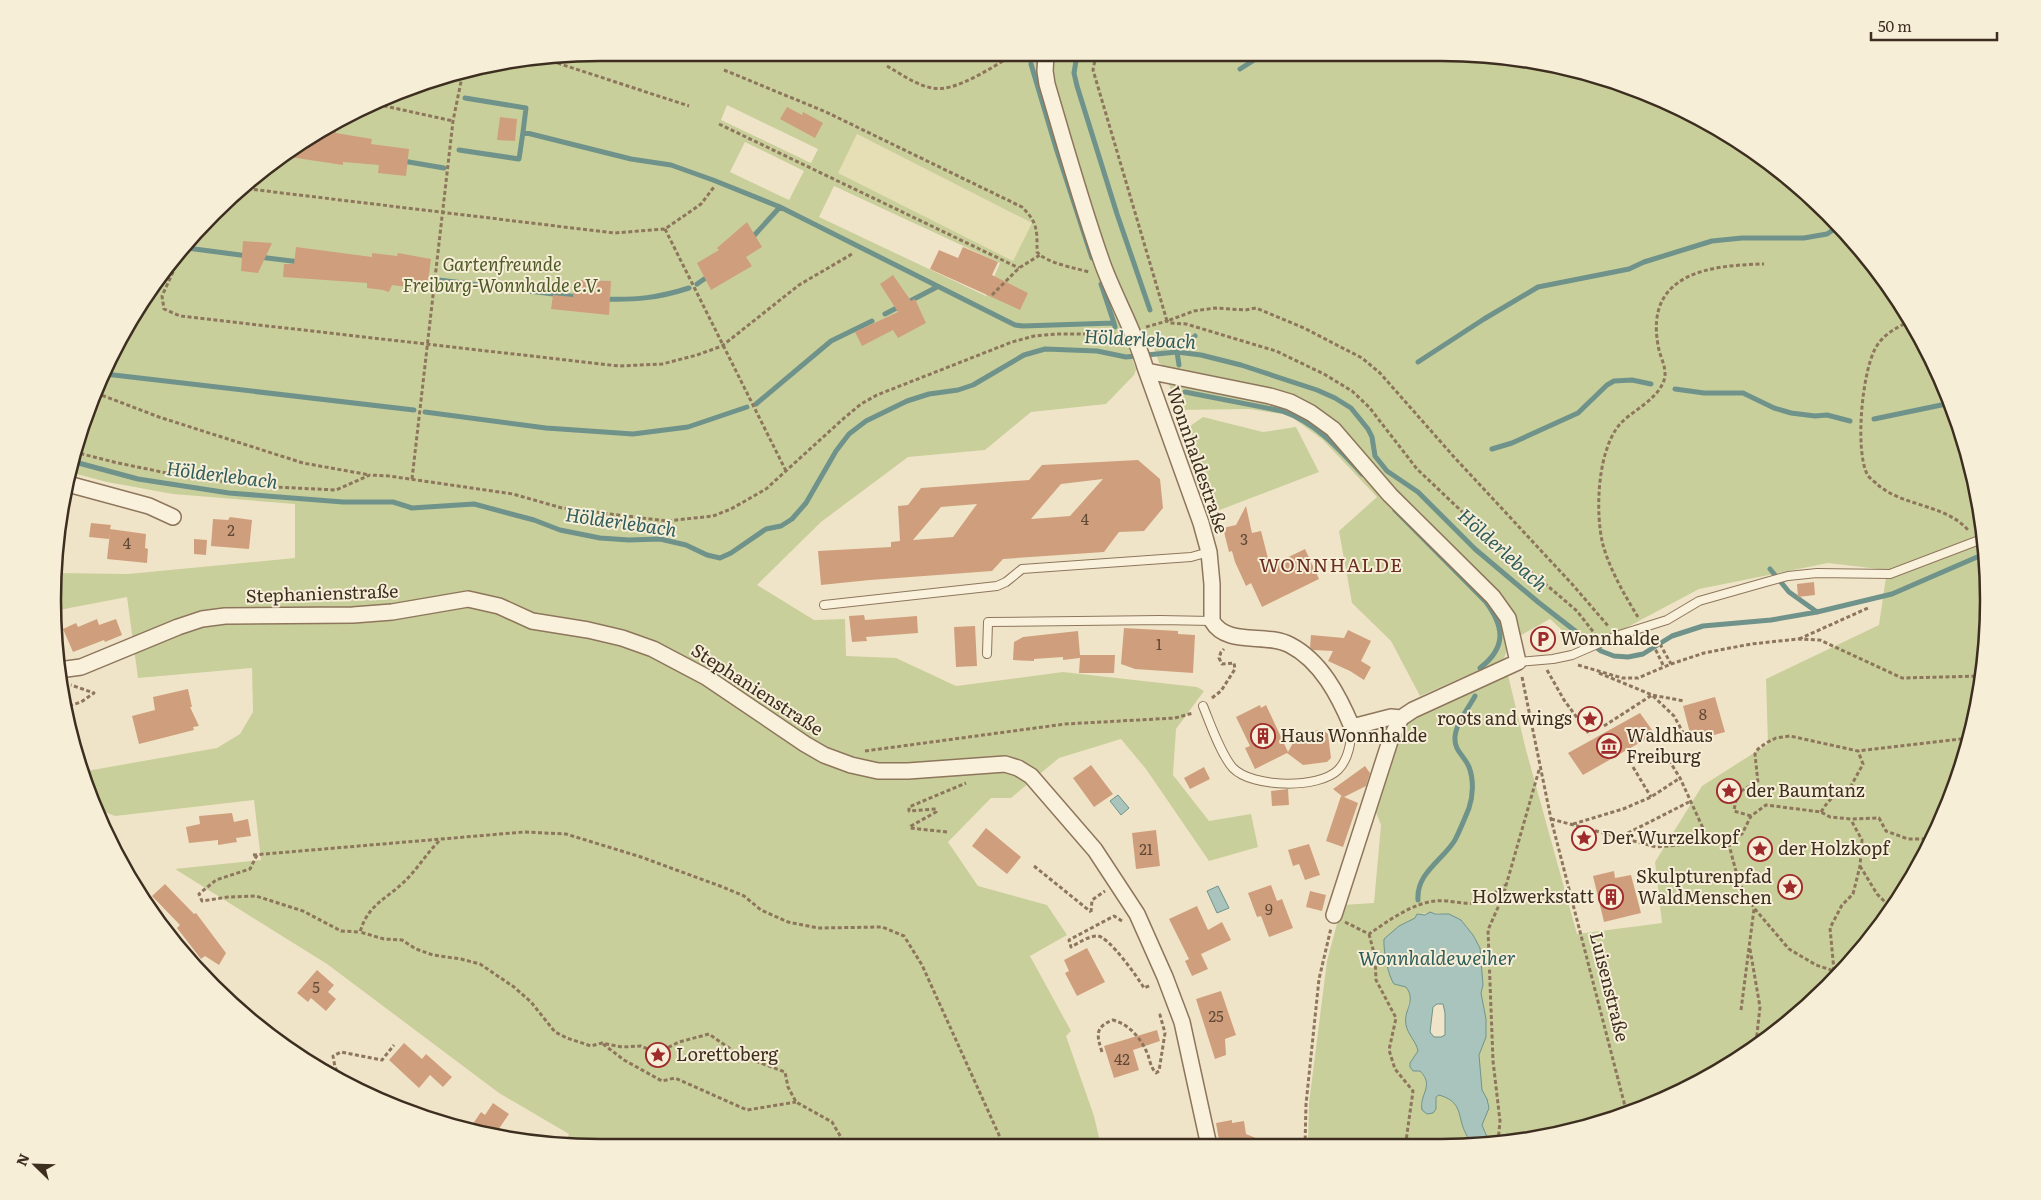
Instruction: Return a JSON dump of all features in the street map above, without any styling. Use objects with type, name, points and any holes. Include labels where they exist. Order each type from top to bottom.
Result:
[{"type":"street","name":"Wonnhaldestraße","points":[[1046,61],[1047,84],[1086,214],[1118,303],[1137,329],[1138,345],[1201,523],[1209,552],[1212,584],[1212,621]]},
{"type":"street","name":"Wonnhaldestraße","points":[[1146,369],[1290,402],[1311,413],[1333,429],[1390,495],[1493,597],[1508,618],[1518,662]]},
{"type":"street","points":[[74,486],[149,506],[173,516]]},
{"type":"street","name":"Stephanienstraße","points":[[66,669],[81,667],[178,627],[202,620],[225,616],[372,614],[468,599],[499,606],[532,621],[588,630],[622,638],[653,649],[706,677],[804,744],[824,755],[851,765],[878,771],[908,771],[996,764],[1005,764],[1018,768],[1031,776],[1095,850],[1137,914],[1182,1022],[1207,1139]]},
{"type":"street","points":[[1212,621],[1222,632],[1233,636],[1271,638],[1288,643],[1302,652],[1330,683],[1344,707],[1352,726],[1392,717],[1400,718]]},
{"type":"street","points":[[1334,915],[1369,803],[1391,738],[1400,718],[1413,710],[1518,662]]},
{"type":"lane","points":[[1518,662],[1572,655],[1616,636],[1666,620],[1699,601],[1788,576],[1831,572],[1890,574],[1976,541]]},
{"type":"lane","points":[[824,605],[997,586],[1006,582],[1015,572],[1022,569],[1191,557],[1209,552]]},
{"type":"lane","points":[[987,654],[988,622],[1212,621]]},
{"type":"lane","points":[[1203,706],[1221,748],[1233,768],[1248,778],[1262,782],[1282,784],[1329,777],[1339,769],[1346,757],[1352,726]]},
{"type":"path","points":[[887,66],[915,82],[933,89],[961,84],[1002,61]]},
{"type":"path","points":[[1095,61],[1093,70],[1167,321]]},
{"type":"path","points":[[557,63],[689,106]]},
{"type":"path","points":[[724,70],[826,112],[1022,207],[1037,227],[1037,252],[1040,255],[1089,272],[1104,266]]},
{"type":"path","points":[[412,479],[453,121],[461,80]]},
{"type":"path","points":[[385,106],[453,121]]},
{"type":"path","points":[[719,124],[1019,268]]},
{"type":"path","points":[[252,189],[614,233],[665,229],[701,204],[714,187]]},
{"type":"path","points":[[665,229],[786,472]]},
{"type":"path","points":[[173,272],[162,296],[164,309],[180,316],[640,367],[679,360],[722,346],[800,285],[852,254]]},
{"type":"path","points":[[992,294],[1019,268],[1040,255]]},
{"type":"path","points":[[1664,666],[1645,627],[1614,572],[1603,545],[1600,519],[1600,483],[1605,454],[1610,439],[1620,424],[1662,385],[1665,374],[1656,334],[1657,319],[1662,300],[1672,286],[1688,276],[1727,265],[1764,264]]},
{"type":"path","points":[[101,396],[160,417],[303,463],[370,475],[412,479],[513,494],[562,508],[667,521],[713,516],[731,509],[766,489],[862,404],[896,387],[1012,342],[1027,338],[1083,333],[1106,335],[1167,321],[1194,311],[1215,308],[1245,310],[1256,308],[1304,328],[1362,358],[1380,373],[1455,458],[1572,584],[1616,636]]},
{"type":"path","points":[[1167,321],[1186,324],[1276,351],[1324,374],[1352,391],[1369,407],[1417,469],[1474,523],[1577,611],[1602,642]]},
{"type":"path","points":[[1904,325],[1886,335],[1875,349],[1867,370],[1862,399],[1861,428],[1863,458],[1867,474],[1880,486],[1893,494],[1956,520],[1976,536]]},
{"type":"path","points":[[82,454],[191,478],[275,487],[336,490],[370,475]]},
{"type":"path","points":[[1798,639],[1868,608]]},
{"type":"path","points":[[1684,701],[1652,695],[1587,668],[1622,678],[1638,678],[1664,666],[1704,653],[1751,644],[1798,639],[1820,640],[1902,678],[1974,676]]},
{"type":"path","points":[[1660,644],[1671,664]]},
{"type":"path","points":[[1221,652],[1222,664],[1230,663],[1236,665],[1221,691]]},
{"type":"path","points":[[1542,660],[1564,700],[1590,735]]},
{"type":"path","name":"Luisenstraße","points":[[1518,662],[1551,819],[1625,1106]]},
{"type":"path","points":[[69,685],[94,693],[81,702],[72,705]]},
{"type":"path","points":[[1604,726],[1652,695]]},
{"type":"path","points":[[1652,695],[1674,716],[1686,738]]},
{"type":"path","points":[[864,751],[1065,724],[1175,718],[1195,712]]},
{"type":"path","points":[[1751,816],[1734,811],[1736,797],[1742,790],[1758,783],[1755,754],[1766,742],[1776,738],[1790,736],[1858,751],[1961,739]]},
{"type":"path","points":[[1662,749],[1680,778],[1689,802],[1708,839]]},
{"type":"path","points":[[1821,812],[1826,803],[1838,791],[1851,786],[1863,764],[1858,751]]},
{"type":"path","points":[[1632,767],[1650,797]]},
{"type":"path","points":[[1499,1135],[1500,1121],[1493,1061],[1488,930],[1503,896],[1539,769]]},
{"type":"path","points":[[1572,824],[1623,808],[1650,797],[1680,778]]},
{"type":"path","points":[[946,832],[910,828],[936,812],[936,809],[909,811],[909,807],[970,782]]},
{"type":"path","points":[[1622,836],[1689,802]]},
{"type":"path","points":[[1551,819],[1656,846],[1678,845],[1708,839],[1728,841],[1742,834],[1751,816],[1766,805],[1821,812],[1830,817],[1850,820],[1879,818],[1886,831],[1908,840],[1923,839]]},
{"type":"path","points":[[1834,968],[1830,928],[1842,906],[1853,894],[1860,866],[1862,840],[1850,820]]},
{"type":"path","points":[[842,1139],[832,1122],[796,1102],[788,1087],[785,1072],[739,1055],[709,1034],[679,1042],[665,1050],[652,1051],[641,1046],[602,1044],[591,1046],[555,1032],[531,1002],[514,987],[480,964],[433,955],[416,949],[402,940],[384,939],[360,932],[340,931],[303,911],[256,896],[228,896],[202,901],[199,894],[216,880],[250,869],[255,854],[440,841],[524,832],[566,834],[720,886],[744,896],[761,910],[788,922],[818,928],[882,927],[904,936],[922,965],[1001,1139]]},
{"type":"path","points":[[360,932],[364,918],[382,898],[406,880],[440,841]]},
{"type":"path","points":[[1728,841],[1739,882],[1754,908],[1789,949],[1816,965],[1832,970]]},
{"type":"path","points":[[1034,866],[1091,912],[1092,900],[1106,890]]},
{"type":"path","points":[[1860,866],[1877,894],[1886,903]]},
{"type":"path","points":[[1369,934],[1393,918],[1421,905],[1439,900],[1478,902],[1505,885]]},
{"type":"path","points":[[1741,1010],[1754,908]]},
{"type":"path","points":[[1305,1139],[1306,1104],[1319,979],[1334,915],[1369,934],[1375,957],[1376,980],[1396,1018],[1389,1050],[1394,1069],[1413,1091],[1406,1139]]},
{"type":"path","points":[[1122,922],[1114,916],[1069,940],[1071,947],[1090,938],[1102,937],[1107,940],[1144,988],[1156,982]]},
{"type":"path","points":[[1749,945],[1760,1007],[1757,1036]]},
{"type":"path","points":[[1102,1052],[1098,1039],[1098,1032],[1101,1026],[1112,1020],[1120,1022],[1136,1034],[1146,1052],[1153,1071],[1159,1072],[1165,1033],[1160,1015],[1168,1012]]},
{"type":"path","points":[[602,1044],[624,1060],[662,1081],[675,1078],[747,1110],[796,1102]]},
{"type":"path","points":[[336,1070],[333,1056],[341,1052],[382,1060],[394,1045]]},
{"type":"shaded area","points":[[857,134],[1032,223],[1013,262],[837,173]]},
{"type":"green space","name":"Gartenfreunde Freiburg-Wonnhalde e.V.","points":[[600,61],[1476,62],[1546,72],[1580,80],[1647,102],[1679,117],[1710,133],[1769,173],[1822,219],[1846,245],[1889,301],[1908,331],[1939,394],[1951,427],[1969,495],[1975,530],[1979,565],[1979,635],[1969,705],[1951,773],[1939,806],[1908,869],[1889,899],[1846,955],[1822,981],[1769,1027],[1710,1067],[1647,1098],[1580,1120],[1546,1128],[1487,1137],[1482,1125],[1487,1099],[1482,1090],[1479,1055],[1486,1037],[1486,1019],[1481,993],[1483,985],[1480,948],[1473,935],[1461,920],[1439,913],[1417,914],[1415,918],[1399,926],[1384,954],[1394,984],[1406,987],[1411,998],[1407,1009],[1408,1023],[1418,1051],[1410,1063],[1413,1071],[1420,1071],[1426,1079],[1426,1091],[1421,1104],[1436,1109],[1436,1098],[1439,1095],[1452,1101],[1456,1105],[1468,1138],[1308,1139],[1309,1103],[1327,961],[1342,905],[1374,903],[1381,825],[1375,810],[1400,731],[1412,714],[1508,675],[1526,750],[1577,934],[1662,923],[1655,862],[1702,786],[1768,744],[1766,679],[1879,625],[1887,570],[1828,563],[1699,589],[1605,639],[1597,634],[1576,643],[1550,619],[1509,642],[1504,659],[1420,696],[1391,641],[1352,603],[1339,531],[1377,497],[1323,440],[1289,415],[1249,409],[1178,410],[1152,341],[1129,348],[1136,370],[1134,375],[1106,404],[1031,412],[985,450],[908,457],[821,522],[757,585],[814,620],[845,619],[846,656],[896,658],[956,686],[1063,672],[1197,687],[1204,691],[1176,729],[1173,775],[1209,821],[1251,814],[1258,847],[1209,861],[1146,769],[1121,739],[1059,758],[1011,798],[991,798],[948,842],[978,886],[1047,905],[1067,935],[1030,956],[1071,1031],[1066,1036],[1094,1116],[1099,1139],[567,1138],[569,1134],[499,1093],[327,964],[175,869],[261,860],[254,800],[115,816],[105,812],[89,771],[217,748],[240,734],[253,712],[252,668],[138,678],[127,597],[61,610],[62,573],[128,574],[295,558],[295,504],[173,494],[107,482],[77,474],[90,427],[102,394],[133,331],[152,301],[195,245],[245,195],[301,152],[331,133],[362,117],[394,102],[427,90],[495,72],[530,66]],"holes":[[[727,105],[818,149],[811,163],[721,120]],[[857,134],[1032,223],[1013,261],[838,173]],[[745,142],[804,171],[789,200],[730,172]],[[834,186],[1000,263],[986,296],[819,217]]]},
{"type":"green space","points":[[1203,417],[1263,432],[1296,427],[1319,472],[1217,511],[1186,429]]},
{"type":"water","points":[[1118,795],[1129,808],[1121,815],[1110,801]]},
{"type":"water","points":[[1218,886],[1229,908],[1217,913],[1207,891]]},
{"type":"water","name":"Wonnhaldeweiher","points":[[1430,912],[1449,914],[1461,920],[1473,935],[1480,948],[1483,985],[1481,993],[1486,1019],[1486,1037],[1479,1055],[1482,1090],[1489,1108],[1482,1125],[1487,1137],[1468,1138],[1456,1105],[1447,1098],[1439,1095],[1436,1097],[1436,1109],[1433,1113],[1427,1114],[1422,1110],[1426,1081],[1420,1071],[1413,1071],[1410,1067],[1410,1063],[1418,1051],[1406,1025],[1406,1014],[1410,1001],[1409,992],[1406,987],[1394,984],[1386,962],[1384,949],[1384,939],[1399,926],[1415,918],[1417,914],[1425,915]],"holes":[[[1437,1004],[1443,1004],[1445,1035],[1434,1037],[1430,1032],[1433,1007]]]},
{"type":"building","points":[[787,107],[802,115],[803,112],[823,123],[815,138],[780,119]]},
{"type":"building","points":[[500,117],[517,119],[515,141],[497,140]]},
{"type":"building","points":[[336,130],[336,133],[372,139],[371,144],[409,149],[406,176],[378,173],[379,165],[343,162],[343,165],[293,158]]},
{"type":"building","points":[[747,222],[762,247],[746,257],[752,266],[711,290],[697,263],[719,250],[717,248]]},
{"type":"building","points":[[243,241],[272,243],[258,273],[241,271]]},
{"type":"building","points":[[296,247],[372,257],[372,253],[397,256],[398,253],[431,259],[427,290],[392,285],[389,292],[367,288],[367,283],[283,277],[284,264],[294,264]]},
{"type":"building","points":[[963,247],[998,262],[992,275],[1028,293],[1020,310],[930,269],[939,250],[958,258]]},
{"type":"building","points":[[893,275],[911,301],[915,299],[926,323],[898,338],[893,330],[862,346],[855,332],[898,312],[880,284]]},
{"type":"building","points":[[574,280],[611,281],[609,315],[551,309],[553,295],[573,297]]},
{"type":"building","points":[[1138,460],[1160,479],[1163,508],[1144,531],[1119,532],[1104,552],[1003,559],[992,571],[821,585],[818,551],[891,547],[891,542],[900,541],[898,506],[908,505],[921,488],[1029,480],[1042,465]],"holes":[[[1103,479],[1070,516],[1031,519],[1061,484]],[[977,504],[953,537],[913,540],[941,507]]]},
{"type":"building","points":[[1246,506],[1252,533],[1261,531],[1270,566],[1305,549],[1319,579],[1262,607],[1251,583],[1246,586],[1232,551],[1229,552],[1223,528],[1236,525]]},
{"type":"building","points":[[230,517],[252,520],[249,549],[211,546],[213,519],[228,520]]},
{"type":"building","points":[[91,523],[111,525],[110,529],[146,534],[147,563],[107,559],[110,532],[109,539],[89,537]]},
{"type":"building","points":[[194,539],[207,540],[206,555],[194,554]]},
{"type":"building","points":[[1814,582],[1815,595],[1798,597],[1797,584]]},
{"type":"building","points":[[864,615],[865,620],[917,616],[918,633],[866,637],[867,641],[852,642],[849,616]]},
{"type":"building","points":[[97,619],[99,625],[116,619],[122,635],[73,652],[63,629],[76,623],[78,627]]},
{"type":"building","points":[[975,626],[977,666],[956,667],[954,627]]},
{"type":"building","points":[[1124,628],[1178,631],[1178,634],[1195,635],[1193,673],[1135,669],[1121,664]]},
{"type":"building","points":[[1348,630],[1371,641],[1361,661],[1371,667],[1364,680],[1328,661],[1333,651],[1313,650],[1310,647],[1311,635],[1344,638]]},
{"type":"building","points":[[1078,631],[1080,655],[1115,655],[1114,673],[1079,673],[1080,658],[1063,660],[1063,657],[1034,659],[1034,661],[1013,660],[1014,642],[1023,637]]},
{"type":"building","points":[[188,689],[192,707],[190,707],[199,726],[193,727],[194,730],[139,744],[132,716],[155,710],[153,697]]},
{"type":"building","points":[[1715,697],[1725,732],[1692,741],[1683,706]]},
{"type":"building","name":"Haus Wonnhalde","points":[[1260,705],[1261,708],[1266,705],[1288,752],[1299,732],[1323,730],[1328,734],[1331,758],[1327,762],[1303,765],[1287,753],[1255,769],[1245,748],[1250,746],[1236,717]]},
{"type":"building","name":"Waldhaus Freiburg","points":[[1640,713],[1655,734],[1583,775],[1568,753]]},
{"type":"building","points":[[1091,765],[1113,794],[1094,807],[1073,778]]},
{"type":"building","points":[[1365,766],[1370,773],[1366,786],[1344,797],[1358,803],[1343,847],[1326,841],[1341,796],[1343,797],[1333,789]]},
{"type":"building","points":[[1204,767],[1210,779],[1190,789],[1184,778]]},
{"type":"building","points":[[1288,789],[1289,805],[1272,806],[1271,791]]},
{"type":"building","points":[[232,813],[234,822],[248,819],[251,836],[236,838],[237,842],[218,845],[218,840],[189,843],[186,827],[200,824],[199,816]]},
{"type":"building","points":[[986,828],[1021,857],[1007,874],[972,846]]},
{"type":"building","points":[[1156,830],[1160,866],[1136,869],[1132,833]]},
{"type":"building","points":[[1309,844],[1320,875],[1305,880],[1299,864],[1293,866],[1288,850]]},
{"type":"building","name":"Holzwerkstatt","points":[[1614,871],[1615,878],[1631,875],[1641,913],[1604,922],[1593,876]]},
{"type":"building","points":[[165,884],[194,914],[196,913],[226,953],[219,965],[205,956],[201,959],[177,928],[180,925],[152,896]]},
{"type":"building","points":[[1271,885],[1277,901],[1282,899],[1293,928],[1269,937],[1261,916],[1257,917],[1248,893]]},
{"type":"building","points":[[1310,891],[1326,895],[1322,911],[1306,907]]},
{"type":"building","points":[[1197,906],[1208,930],[1222,922],[1231,940],[1201,954],[1208,969],[1192,976],[1185,961],[1189,959],[1169,919]]},
{"type":"building","points":[[1087,948],[1105,982],[1077,996],[1065,973],[1069,971],[1064,960]]},
{"type":"building","points":[[317,970],[334,985],[328,992],[336,999],[326,1011],[311,998],[308,1002],[297,993]]},
{"type":"building","points":[[1221,991],[1236,1035],[1225,1039],[1226,1055],[1215,1059],[1196,999]]},
{"type":"building","points":[[1157,1030],[1160,1041],[1133,1050],[1139,1070],[1114,1078],[1104,1046]]},
{"type":"building","points":[[404,1043],[422,1059],[426,1054],[452,1077],[443,1087],[430,1075],[419,1088],[389,1060]]},
{"type":"building","points":[[493,1103],[509,1114],[499,1129],[473,1123],[481,1112],[485,1115]]},
{"type":"building","points":[[1232,1120],[1232,1123],[1244,1121],[1246,1134],[1258,1139],[1219,1139],[1216,1123]]},
{"type":"waterway","points":[[1076,61],[1074,73],[1077,86],[1117,214],[1150,310]]},
{"type":"waterway","points":[[1240,69],[1253,61]]},
{"type":"waterway","points":[[1031,64],[1092,258]]},
{"type":"waterway","points":[[465,98],[526,108],[523,132]]},
{"type":"waterway","points":[[459,150],[519,159],[523,132],[631,159],[671,165],[780,207],[1015,325],[1114,323],[1115,327]]},
{"type":"waterway","points":[[403,161],[444,168]]},
{"type":"waterway","points":[[750,240],[780,207]]},
{"type":"waterway","points":[[1418,362],[1538,287],[1629,269],[1644,262],[1712,241],[1742,238],[1804,238],[1827,234],[1832,230]]},
{"type":"waterway","points":[[192,249],[248,256]]},
{"type":"waterway","points":[[259,257],[300,262]]},
{"type":"waterway","points":[[697,284],[710,275]]},
{"type":"waterway","points":[[439,280],[578,297]]},
{"type":"waterway","points":[[1101,284],[1114,323]]},
{"type":"waterway","points":[[885,314],[937,287]]},
{"type":"waterway","points":[[604,299],[647,298],[689,288]]},
{"type":"waterway","points":[[756,404],[831,341],[872,321]]},
{"type":"waterway","points":[[1179,365],[1177,352],[1195,336]]},
{"type":"waterway","name":"Hölderlebach","points":[[79,463],[138,479],[229,493],[343,502],[393,502],[412,508],[474,504],[534,520],[560,530],[600,538],[629,540],[660,539],[686,545],[707,555],[720,558],[731,553],[766,529],[781,526],[792,519],[806,503],[836,451],[849,434],[866,421],[907,401],[929,394],[958,390],[973,385],[1024,355],[1045,349],[1097,351],[1126,357],[1177,352],[1201,355],[1241,365],[1317,390],[1351,408],[1368,429],[1372,437],[1375,456],[1387,471],[1418,492],[1475,549],[1538,602],[1601,651],[1614,656],[1628,657],[1643,654],[1672,636],[1703,626],[1771,620],[1817,612],[1892,594],[1978,557]]},
{"type":"waterway","points":[[111,375],[414,410]]},
{"type":"waterway","points":[[1492,449],[1512,443],[1578,413],[1607,385],[1614,381],[1632,380],[1651,384]]},
{"type":"waterway","points":[[1675,389],[1704,393],[1743,393],[1774,408],[1791,413],[1815,416],[1827,415],[1850,421]]},
{"type":"waterway","points":[[1185,392],[1282,411],[1294,416],[1326,437],[1362,474]]},
{"type":"waterway","points":[[1874,419],[1943,405]]},
{"type":"waterway","points":[[425,412],[546,428],[633,434],[688,427],[747,407]]},
{"type":"waterway","points":[[1395,510],[1486,602],[1497,620],[1500,637],[1498,645],[1495,653],[1480,668]]},
{"type":"waterway","points":[[1770,569],[1789,592],[1817,612]]},
{"type":"waterway","points":[[1418,900],[1421,882],[1431,867],[1455,840],[1469,808],[1472,793],[1472,777],[1467,763],[1456,746],[1455,737],[1460,721],[1475,696]]},
{"type":"place","name":"Wonnhalde","points":[[1543,639]]},
{"type":"place","name":"roots and wings","points":[[1590,719]]},
{"type":"place","name":"Haus Wonnhalde","points":[[1263,736]]},
{"type":"place","name":"Waldhaus Freiburg","points":[[1609,746]]},
{"type":"place","name":"der Baumtanz","points":[[1729,791]]},
{"type":"place","name":"Der Wurzelkopf","points":[[1584,838]]},
{"type":"place","name":"der Holzkopf","points":[[1760,849]]},
{"type":"place","name":"Skulpturenpfad WaldMenschen","points":[[1790,887]]},
{"type":"place","name":"Holzwerkstatt","points":[[1611,897]]},
{"type":"place","name":"Lorettoberg","points":[[658,1055]]},
{"type":"district","name":"WONNHALDE","points":[[1331,565]]}]
